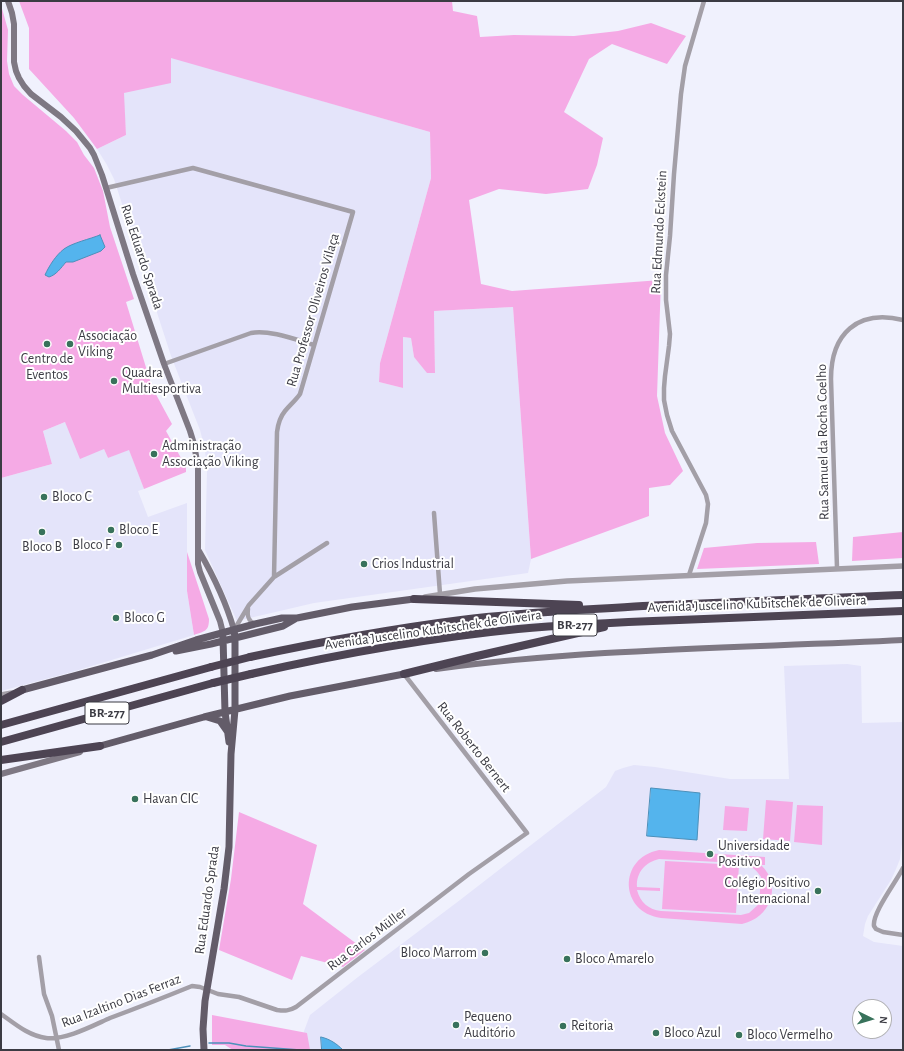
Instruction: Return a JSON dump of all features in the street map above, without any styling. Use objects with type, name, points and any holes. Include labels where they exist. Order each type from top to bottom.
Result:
[{"type":"highway","name":"Avenida Juscelino Kubitschek de Oliveira","points":[[1,726],[250,657],[360,635],[462,620],[566,610],[903,595]]},
{"type":"highway","points":[[414,599],[560,605],[676,605]]},
{"type":"highway","name":"Avenida Juscelino Kubitschek de Oliveira","points":[[1,742],[213,683],[251,674],[305,662],[486,633],[553,626],[627,622],[903,611]]},
{"type":"highway","points":[[404,674],[627,622]]},
{"type":"highway","points":[[1,701],[22,690]]},
{"type":"highway","points":[[1,760],[100,746]]},
{"type":"main road","name":"Rua Eduardo Sprada","points":[[8,1],[14,24],[14,62],[19,78],[31,94],[68,123],[90,148],[98,165],[131,268],[192,439],[198,467],[198,564],[220,621],[223,633],[225,712],[231,754]]},
{"type":"main road","name":"Rua Eduardo Sprada","points":[[198,549],[209,569],[230,617],[235,638],[235,710],[231,754],[228,863],[207,989],[203,1029],[204,1050]]},
{"type":"main road","points":[[22,690],[152,655],[196,640],[255,624],[282,618],[297,618],[352,607],[414,599]]},
{"type":"main road","points":[[152,655],[205,646],[283,626],[297,618]]},
{"type":"main road","points":[[1,774],[204,717],[312,691],[404,674],[494,662],[639,650],[903,640]]},
{"type":"main road","points":[[204,717],[220,721],[228,731]]},
{"type":"street","name":"Rua Edmundo Eckstein","points":[[689,575],[706,524],[708,504],[706,495],[672,431],[664,400],[670,334],[666,300],[666,280],[681,88],[685,66],[704,1]]},
{"type":"street","name":"Rua Professor Oliveiros Vilaça","points":[[106,188],[193,168],[353,212],[300,394],[280,419],[277,432],[274,577]]},
{"type":"street","name":"Rua Samuel da Rocha Coelho","points":[[837,568],[831,380],[832,356],[843,336],[859,321],[880,317],[890,317],[903,320]]},
{"type":"street","points":[[164,364],[256,332],[269,333],[314,345]]},
{"type":"street","points":[[434,513],[440,594]]},
{"type":"street","points":[[234,630],[249,605],[274,577],[327,543]]},
{"type":"street","points":[[414,599],[483,588],[551,582],[903,566]]},
{"type":"street","points":[[249,605],[247,614],[248,618],[255,624]]},
{"type":"street","name":"Rua Roberto Bernert","points":[[404,674],[527,833]]},
{"type":"street","points":[[1,695],[22,690]]},
{"type":"street","name":"Rua Carlos Müller","points":[[207,989],[218,994],[239,997],[277,1010],[291,1010],[469,874],[527,833]]},
{"type":"street","points":[[903,868],[897,881],[874,918],[874,926],[876,929],[883,932],[903,935]]},
{"type":"street","points":[[39,957],[44,994],[52,1016],[59,1050]]},
{"type":"street","name":"Rua Izaltino Dias Ferraz","points":[[1,1014],[19,1027],[33,1034],[48,1038],[82,1029],[192,986],[207,989]]},
{"type":"shaded area","points":[[19,1],[452,1],[453,11],[477,16],[480,37],[514,35],[574,36],[618,31],[651,23],[686,36],[667,64],[612,44],[589,59],[564,112],[603,138],[597,165],[588,189],[546,194],[499,189],[469,200],[481,284],[512,291],[661,280],[657,396],[665,433],[683,471],[670,485],[649,488],[649,516],[531,559],[513,307],[434,311],[435,373],[427,373],[414,357],[411,338],[403,337],[403,388],[379,382],[380,363],[431,178],[430,132],[171,58],[171,83],[124,93],[126,135],[97,149],[74,118],[29,69],[29,28]]},
{"type":"shaded area","name":"Associação Viking","points":[[1,5],[8,30],[7,61],[9,74],[14,86],[77,142],[84,155],[94,168],[103,191],[110,227],[134,299],[126,302],[152,387],[172,424],[166,431],[186,467],[186,472],[144,489],[129,450],[108,458],[104,449],[80,459],[65,422],[43,431],[52,464],[1,478]]},
{"type":"shaded area","points":[[171,57],[430,132],[431,178],[380,363],[379,382],[403,388],[403,337],[411,338],[414,357],[435,373],[434,311],[513,307],[531,559],[528,573],[314,603],[237,621],[205,550],[207,471],[205,450],[200,430],[171,356],[114,179],[97,149],[126,135],[123,93]]},
{"type":"shaded area","points":[[65,422],[104,449],[108,458],[129,449],[144,489],[138,491],[148,517],[187,503],[187,591],[194,635],[72,672],[1,691],[1,478],[52,464],[43,431]]},
{"type":"shaded area","points":[[903,532],[903,558],[852,561],[853,537]]},
{"type":"shaded area","points":[[816,542],[819,564],[697,569],[704,548],[757,543]]},
{"type":"shaded area","points":[[187,552],[209,619],[207,629],[194,635],[187,591]]},
{"type":"shaded area","name":"Universidade Positivo","points":[[847,664],[861,666],[862,723],[903,722],[903,836],[900,859],[891,880],[868,916],[863,936],[874,942],[903,946],[903,1050],[304,1050],[304,1031],[310,1015],[606,787],[615,771],[634,765],[730,779],[789,779],[784,666]]},
{"type":"shaded area","points":[[766,800],[793,802],[790,841],[763,839]]},
{"type":"shaded area","points":[[797,805],[823,806],[822,845],[794,842]]},
{"type":"shaded area","points":[[725,806],[749,808],[747,831],[723,830]]},
{"type":"shaded area","points":[[239,812],[317,845],[303,904],[365,950],[343,967],[301,956],[292,980],[219,950],[231,879]]},
{"type":"shaded area","points":[[659,850],[765,857],[765,865],[761,865],[768,873],[771,882],[772,891],[770,900],[760,915],[752,921],[742,924],[661,918],[647,914],[637,906],[631,896],[629,885],[631,873],[636,863],[646,855]],"holes":[[[654,860],[739,863],[752,867],[761,877],[759,904],[749,913],[741,915],[661,911],[646,905],[638,894],[637,890],[660,891],[660,888],[637,887],[640,872],[646,865]]]},
{"type":"shaded area","points":[[665,861],[739,865],[736,913],[662,909]]},
{"type":"shaded area","points":[[212,1015],[307,1033],[310,1050],[233,1050],[225,1045],[212,1045]]},
{"type":"water","points":[[100,235],[105,247],[101,251],[73,262],[66,262],[54,275],[49,277],[45,275],[58,254],[64,249],[76,243]]},
{"type":"water","points":[[651,788],[700,793],[697,840],[647,836]]},
{"type":"water","points":[[321,1037],[333,1042],[343,1050],[322,1050]]},
{"type":"waterway","points":[[209,1043],[229,1043],[246,1046],[300,1050]]},
{"type":"waterway","points":[[168,1050],[190,1046]]},
{"type":"place","name":"Centro de Eventos","points":[[47,344]]},
{"type":"place","name":"Associação Viking","points":[[70,344]]},
{"type":"place","name":"Quadra Multiesportiva","points":[[114,381]]},
{"type":"place","name":"Administração Associação Viking","points":[[154,454]]},
{"type":"place","name":"Bloco C","points":[[44,497]]},
{"type":"place","name":"Bloco E","points":[[111,530]]},
{"type":"place","name":"Bloco B","points":[[42,532]]},
{"type":"place","name":"Bloco F","points":[[119,545]]},
{"type":"place","name":"Crios Industrial","points":[[364,564]]},
{"type":"place","name":"Bloco G","points":[[116,618]]},
{"type":"place","name":"Havan CIC","points":[[135,799]]},
{"type":"place","name":"Universidade Positivo","points":[[710,854]]},
{"type":"place","name":"Colégio Positivo Internacional","points":[[818,891]]},
{"type":"place","name":"Bloco Marrom","points":[[485,953]]},
{"type":"place","name":"Bloco Amarelo","points":[[567,959]]},
{"type":"place","name":"Pequeno Auditório","points":[[456,1025]]},
{"type":"place","name":"Reitoria","points":[[563,1026]]},
{"type":"place","name":"Bloco Azul","points":[[656,1033]]},
{"type":"place","name":"Bloco Vermelho","points":[[739,1035]]}]
